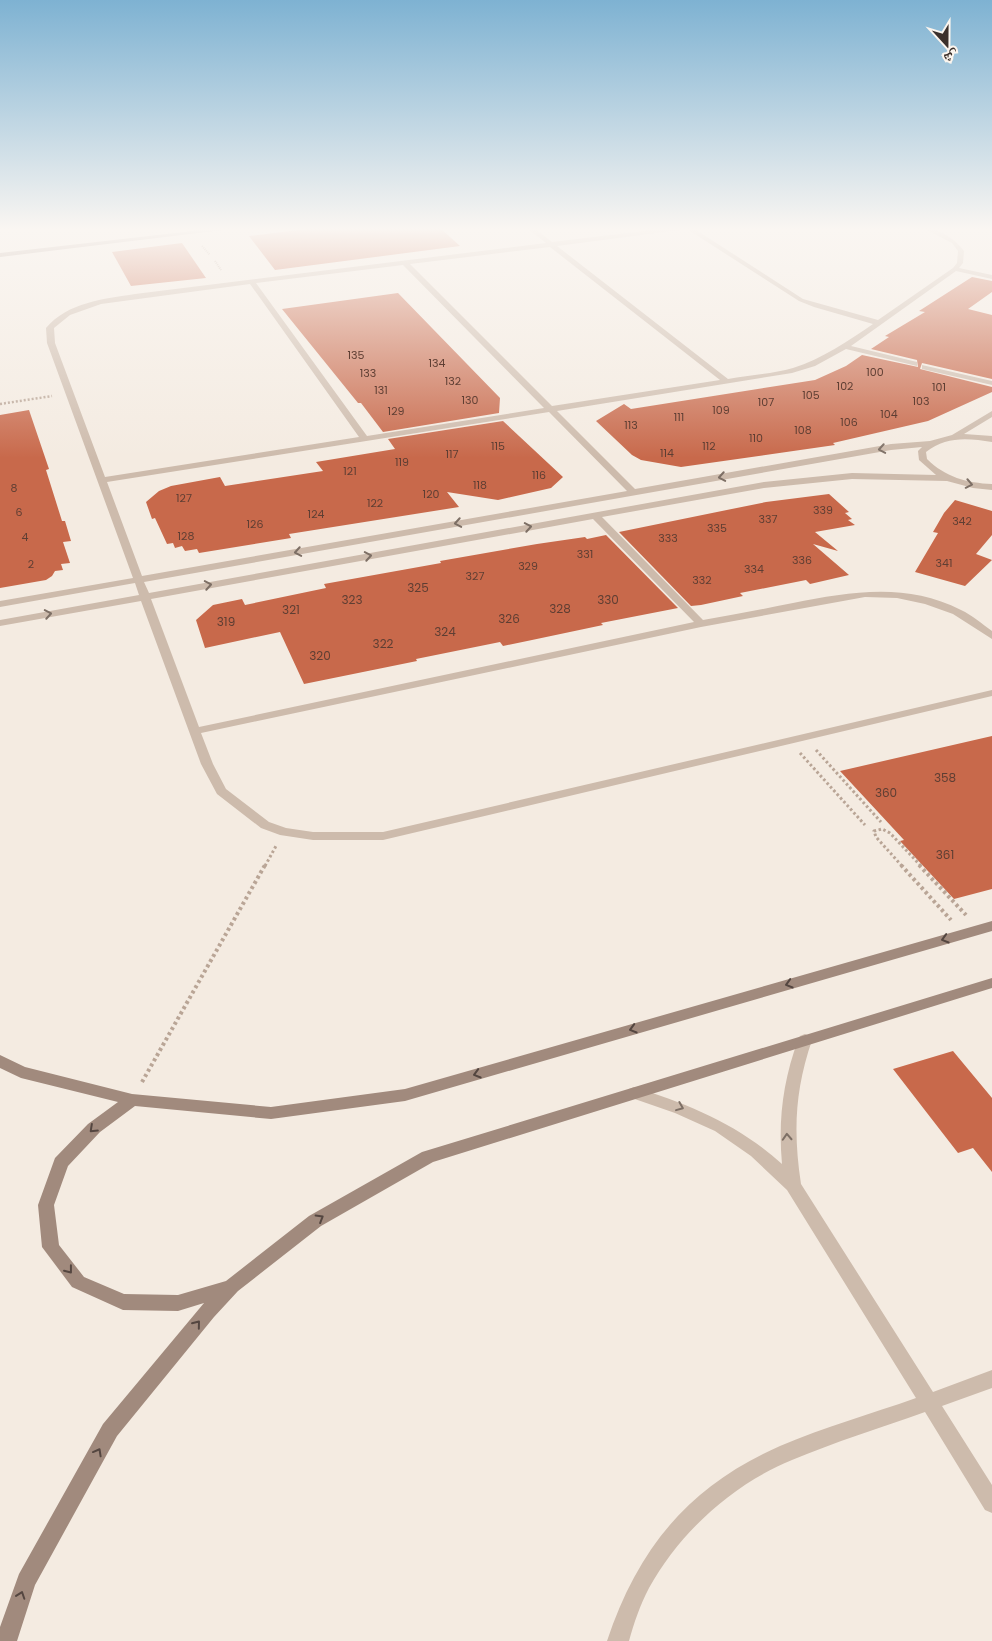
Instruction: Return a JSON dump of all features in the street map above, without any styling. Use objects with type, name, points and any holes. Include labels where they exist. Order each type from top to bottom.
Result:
[{"type":"street","points":[[93,305],[62,317],[50,328],[52,343],[207,764],[221,791],[265,825],[284,832],[336,837],[383,836],[992,693]]},
{"type":"street","points":[[268,305],[365,438]]},
{"type":"street","points":[[447,305],[634,492]]},
{"type":"street","points":[[628,305],[727,382]]},
{"type":"street","points":[[813,305],[879,323]]},
{"type":"street","points":[[102,480],[727,382],[792,370],[828,357],[846,347],[905,305]]},
{"type":"street","points":[[846,347],[914,364]]},
{"type":"street","points":[[925,367],[992,383]]},
{"type":"street","points":[[0,604],[892,447],[930,444],[952,437],[992,413]]},
{"type":"street","points":[[952,437],[992,439]]},
{"type":"street","points":[[930,444],[922,451],[923,460],[931,470],[966,484],[991,487]]},
{"type":"street","points":[[0,623],[595,515],[807,479],[899,476],[947,478]]},
{"type":"street","points":[[595,515],[701,624]]},
{"type":"street","points":[[195,731],[701,624],[865,594],[897,595],[928,601],[957,612],[992,636]]},
{"type":"street","points":[[0,1061],[21,1072],[132,1100],[271,1112],[405,1095],[986,928]]},
{"type":"street","points":[[6,1641],[26,1581],[110,1430],[208,1311],[232,1286],[315,1221],[428,1156],[992,983]]},
{"type":"street","points":[[793,1185],[786,1122],[789,1093],[795,1066],[806,1040]]},
{"type":"street","points":[[634,1093],[670,1103],[704,1117],[737,1136],[767,1158],[793,1185],[992,1503]]},
{"type":"street","points":[[132,1100],[94,1128],[61,1163],[46,1205],[51,1247],[78,1282],[123,1302],[178,1303],[232,1286]]},
{"type":"street","points":[[618,1641],[625,1614],[632,1598],[660,1552],[687,1520],[732,1483],[757,1466],[831,1435],[992,1379]]},
{"type":"path","points":[[0,404],[70,394]]},
{"type":"path","points":[[804,737],[881,822]]},
{"type":"path","points":[[789,741],[865,825]]},
{"type":"path","points":[[963,934],[876,837],[874,831],[882,828],[890,833],[986,928]]},
{"type":"path","points":[[132,1100],[284,832]]},
{"type":"building","points":[[314,305],[409,305],[500,398],[499,413],[383,432],[282,309]]},
{"type":"building","points":[[929,305],[974,305],[968,309],[992,315],[992,379],[922,363],[920,369],[992,387],[992,392],[928,421],[833,443],[835,445],[681,467],[641,460],[632,455],[596,421],[624,404],[631,409],[815,380],[846,366],[862,355],[918,367],[917,360],[871,349],[889,337],[885,336],[925,312],[919,311]]},
{"type":"building","points":[[29,410],[49,469],[46,470],[62,521],[65,521],[71,541],[63,542],[70,563],[61,564],[63,570],[55,571],[46,580],[0,588],[0,415]]},
{"type":"building","points":[[503,421],[563,477],[551,488],[498,500],[447,492],[459,507],[289,534],[291,538],[199,553],[197,549],[185,551],[182,546],[175,548],[173,543],[167,544],[155,518],[152,519],[146,502],[159,491],[171,486],[220,477],[225,486],[323,471],[316,462],[395,449],[388,439]]},
{"type":"building","points":[[829,494],[849,512],[845,513],[852,519],[848,520],[855,525],[815,532],[838,551],[813,544],[849,575],[810,584],[806,580],[740,593],[743,596],[701,605],[691,606],[619,532],[766,502]]},
{"type":"building","points":[[955,500],[992,511],[992,535],[976,554],[992,560],[965,586],[915,572],[938,533],[933,532],[944,513]]},
{"type":"building","points":[[606,535],[678,608],[601,623],[603,625],[503,646],[500,642],[304,684],[280,632],[205,648],[196,620],[213,605],[242,599],[245,605],[326,588],[324,584],[441,563],[440,561],[537,544],[585,537],[587,539]]},
{"type":"building","points":[[992,736],[992,889],[954,899],[900,841],[904,840],[840,771]]},
{"type":"building","points":[[953,1051],[992,1098],[992,1172],[973,1148],[958,1153],[893,1069]]}]
